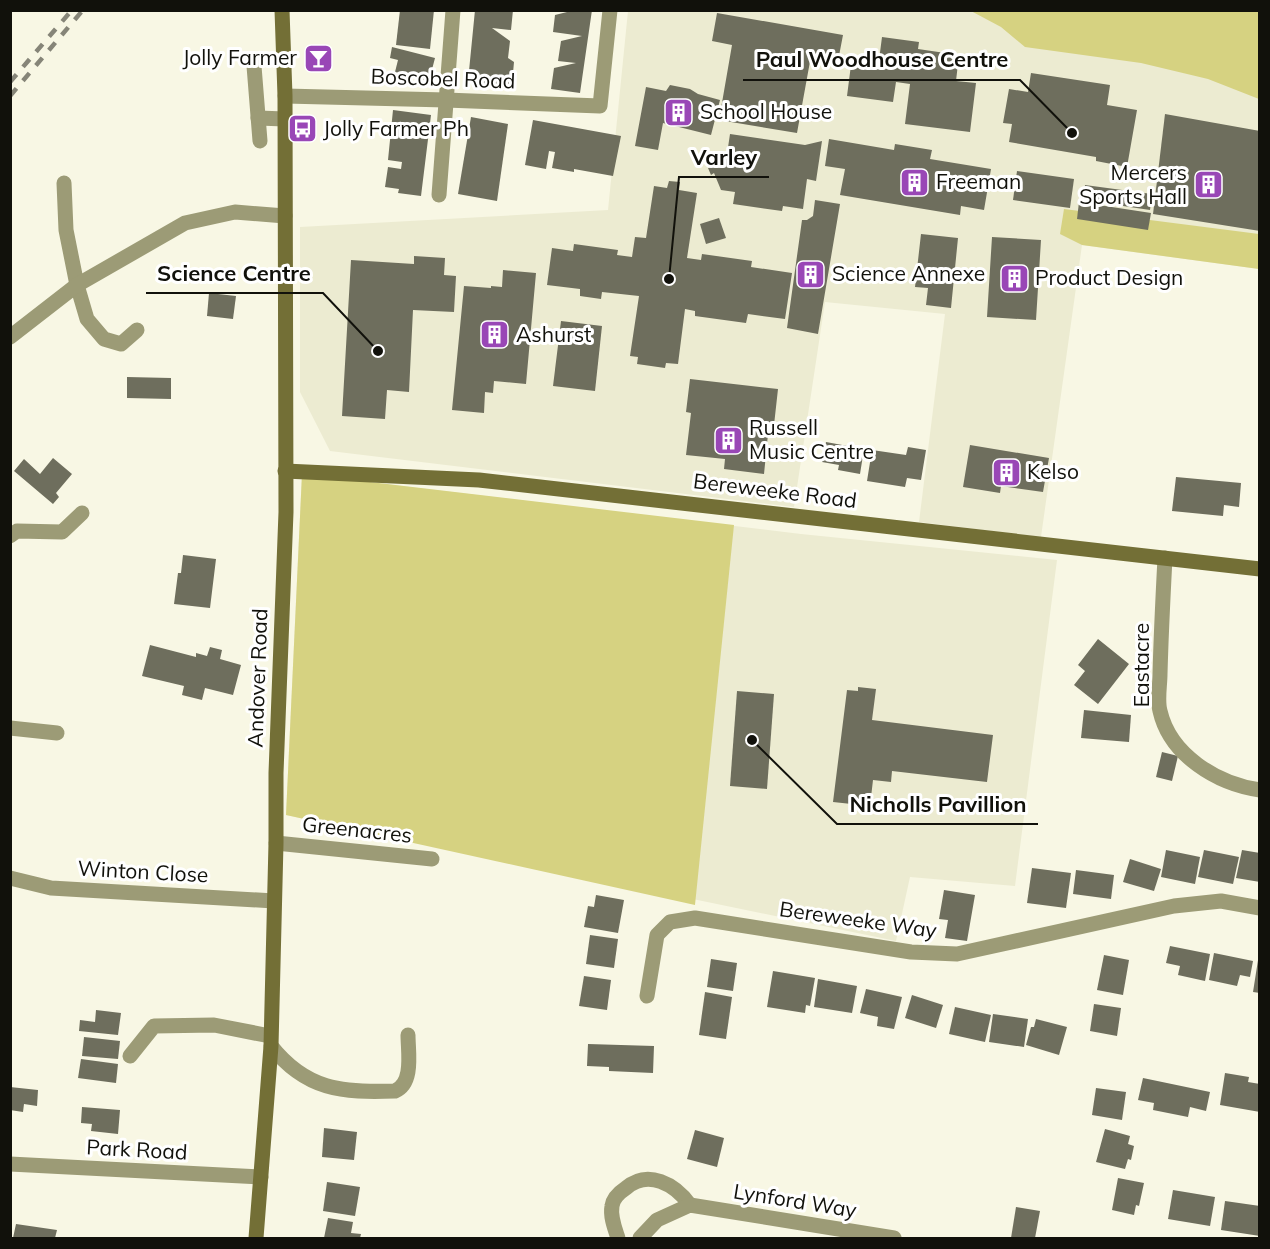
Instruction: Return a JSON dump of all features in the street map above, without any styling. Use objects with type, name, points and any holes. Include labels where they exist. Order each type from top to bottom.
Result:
[{"type":"main road","name":"Andover Road","points":[[256,1239],[271,1041],[276,773],[286,512],[285,96],[282,10]]},
{"type":"main road","name":"Bereweeke Road","points":[[285,471],[479,480],[1260,569]]},
{"type":"street","points":[[439,195],[453,10]]},
{"type":"street","name":"Boscobel Road","points":[[285,96],[446,99],[600,106],[610,10]]},
{"type":"street","points":[[254,66],[260,141]]},
{"type":"street","points":[[258,117],[285,119]]},
{"type":"street","points":[[63,183],[66,230],[77,285],[87,319],[104,339],[121,344],[137,330]]},
{"type":"street","points":[[10,337],[77,285],[185,223],[235,212],[285,216]]},
{"type":"street","points":[[10,536],[17,531],[62,532],[82,513]]},
{"type":"street","name":"Eastacre","points":[[1165,558],[1160,710],[1171,735],[1187,755],[1208,773],[1230,783],[1260,790]]},
{"type":"street","points":[[10,728],[57,733]]},
{"type":"street","name":"Greenacres","points":[[276,843],[432,859]]},
{"type":"street","name":"Winton Close","points":[[10,878],[51,888],[274,900]]},
{"type":"street","name":"Bereweeke Way","points":[[647,996],[657,935],[670,922],[695,918],[911,952],[957,954],[1174,906],[1221,901],[1260,908]]},
{"type":"street","points":[[130,1056],[154,1026],[214,1026],[271,1041],[281,1059],[323,1086],[354,1091],[395,1091],[401,1089],[407,1078],[408,1035]]},
{"type":"street","name":"Park Road","points":[[10,1164],[261,1178]]},
{"type":"street","points":[[618,1239],[612,1205],[618,1193],[645,1178],[662,1182],[683,1196],[690,1205],[657,1220],[640,1239]]},
{"type":"street","name":"Lynford Way","points":[[690,1205],[894,1239]]},
{"type":"shaded area","points":[[628,11],[1259,11],[1259,269],[1082,245],[1041,537],[919,522],[945,314],[825,302],[794,507],[330,451],[300,392],[300,227],[608,210]]},
{"type":"shaded area","points":[[971,11],[1259,11],[1259,99],[1208,79],[1141,63],[1025,47],[1001,27]]},
{"type":"shaded area","points":[[1064,209],[1259,234],[1259,269],[1082,245],[1060,234]]},
{"type":"shaded area","points":[[302,474],[801,534],[1057,560],[1015,886],[910,877],[896,941],[286,815]]},
{"type":"shaded area","points":[[302,474],[734,525],[695,905],[286,815]]},
{"type":"building","points":[[400,10],[434,10],[430,49],[396,45]]},
{"type":"building","points":[[475,10],[513,10],[511,30],[492,28],[510,41],[508,58],[514,62],[512,84],[504,84],[501,88],[475,85],[468,81]]},
{"type":"building","points":[[575,10],[592,10],[580,93],[551,89],[554,68],[576,63],[558,61],[561,41],[582,36],[553,32],[555,15]]},
{"type":"building","points":[[717,13],[843,35],[838,61],[811,56],[797,133],[719,120],[732,45],[712,41]]},
{"type":"building","points":[[882,37],[919,42],[918,49],[959,55],[956,81],[976,83],[970,132],[905,124],[910,84],[896,82],[893,102],[847,96],[851,65],[878,68]]},
{"type":"building","points":[[392,47],[435,58],[429,81],[395,72],[398,60],[390,58]]},
{"type":"building","points":[[1031,73],[1110,85],[1107,105],[1137,110],[1127,167],[1096,161],[1096,157],[1009,142],[1012,124],[1003,123],[1009,89],[1028,92]]},
{"type":"building","name":"School House","points":[[670,85],[690,89],[698,94],[720,100],[711,135],[663,123],[658,150],[635,146],[646,87],[666,91]]},
{"type":"building","points":[[393,110],[431,115],[421,196],[398,193],[399,189],[385,187],[388,167],[401,169],[402,162],[388,160]]},
{"type":"building","name":"Mercers Sports Hall","points":[[1165,114],[1260,131],[1260,231],[1153,214]]},
{"type":"building","points":[[471,117],[508,124],[497,201],[458,194]]},
{"type":"building","points":[[533,120],[621,136],[613,176],[574,169],[574,172],[552,168],[555,152],[549,151],[546,169],[525,165]]},
{"type":"building","points":[[730,134],[805,145],[822,141],[816,181],[807,179],[803,209],[783,206],[782,211],[733,204],[735,192],[721,190],[714,173],[711,175],[708,168],[726,161]]},
{"type":"building","name":"Freeman","points":[[829,139],[894,150],[895,144],[932,150],[930,159],[991,169],[984,210],[961,206],[960,215],[840,195],[845,169],[825,166]]},
{"type":"building","points":[[1017,171],[1074,179],[1070,208],[1013,200]]},
{"type":"building","points":[[669,181],[680,182],[679,190],[697,193],[687,258],[701,260],[702,254],[752,261],[751,267],[792,273],[785,319],[748,314],[746,323],[695,316],[695,311],[685,309],[678,364],[666,363],[665,368],[637,364],[638,357],[630,356],[639,296],[602,292],[601,299],[580,296],[580,289],[547,285],[552,248],[573,251],[574,244],[618,250],[617,255],[632,257],[635,237],[646,238],[654,186],[667,188]]},
{"type":"building","points":[[1085,185],[1152,194],[1150,210],[1083,200]]},
{"type":"building","name":"Science Annexe","points":[[815,200],[840,204],[818,334],[787,328],[802,220],[813,216]]},
{"type":"building","points":[[1079,202],[1151,213],[1148,230],[1077,219]]},
{"type":"building","points":[[719,218],[726,238],[706,244],[700,224]]},
{"type":"building","points":[[921,234],[958,238],[951,308],[926,305],[928,288],[915,287]]},
{"type":"building","name":"Product Design","points":[[992,237],[1041,240],[1036,320],[987,317]]},
{"type":"building","points":[[414,256],[445,258],[444,275],[456,276],[454,312],[413,310],[409,392],[387,390],[385,419],[342,416],[351,260],[414,264]]},
{"type":"building","name":"Ashurst","points":[[503,270],[536,273],[526,384],[494,381],[493,393],[485,392],[484,413],[452,410],[464,286],[502,287]]},
{"type":"building","points":[[209,293],[236,296],[233,319],[207,316]]},
{"type":"building","points":[[561,321],[602,326],[595,391],[553,386]]},
{"type":"building","points":[[127,377],[171,378],[171,399],[127,398]]},
{"type":"building","name":"Russell Music Centre","points":[[690,379],[778,389],[774,425],[769,424],[764,474],[724,469],[725,459],[686,455],[691,413],[686,412]]},
{"type":"building","points":[[826,442],[864,449],[860,474],[838,470],[839,465],[822,462]]},
{"type":"building","name":"Kelso","points":[[970,445],[1049,458],[1043,492],[1001,486],[1000,493],[963,487]]},
{"type":"building","points":[[908,447],[926,450],[921,480],[907,478],[905,487],[867,481],[872,450],[906,455]]},
{"type":"building","points":[[53,458],[72,474],[56,493],[59,497],[53,504],[14,471],[24,459],[40,474]]},
{"type":"building","points":[[1176,477],[1241,483],[1239,507],[1224,505],[1223,516],[1172,511]]},
{"type":"building","points":[[183,555],[216,559],[210,608],[174,604]]},
{"type":"building","points":[[1098,639],[1129,664],[1098,704],[1074,685],[1085,671],[1078,665]]},
{"type":"building","points":[[150,645],[196,657],[196,653],[207,656],[210,647],[222,650],[220,659],[241,665],[233,695],[205,688],[202,700],[182,695],[184,686],[142,676]]},
{"type":"building","points":[[858,687],[876,689],[872,720],[993,735],[987,782],[892,771],[891,782],[873,780],[870,806],[833,802],[847,690],[858,691]]},
{"type":"building","points":[[737,691],[774,694],[767,789],[730,786]]},
{"type":"building","points":[[1084,710],[1131,715],[1129,742],[1081,738]]},
{"type":"building","points":[[1162,752],[1178,756],[1172,781],[1156,777]]},
{"type":"building","points":[[1166,850],[1200,857],[1195,884],[1161,877]]},
{"type":"building","points":[[1204,850],[1239,857],[1233,884],[1198,877]]},
{"type":"building","points":[[1242,850],[1260,853],[1260,882],[1236,878]]},
{"type":"building","points":[[1130,859],[1161,869],[1154,891],[1123,882]]},
{"type":"building","points":[[1032,868],[1071,873],[1066,908],[1027,903]]},
{"type":"building","points":[[1076,870],[1114,875],[1111,899],[1073,894]]},
{"type":"building","points":[[944,890],[975,895],[967,941],[945,938],[948,920],[939,919]]},
{"type":"building","points":[[596,895],[624,900],[618,933],[584,927],[588,906],[594,907]]},
{"type":"building","points":[[590,935],[618,939],[614,968],[586,964]]},
{"type":"building","points":[[1170,946],[1210,954],[1205,981],[1178,975],[1180,966],[1166,963]]},
{"type":"building","points":[[1214,953],[1253,961],[1250,977],[1240,975],[1237,986],[1209,980]]},
{"type":"building","points":[[1104,955],[1129,960],[1123,995],[1097,990]]},
{"type":"building","points":[[711,959],[737,963],[733,991],[707,987]]},
{"type":"building","points":[[1258,960],[1260,960],[1260,993],[1253,992]]},
{"type":"building","points":[[773,971],[815,978],[810,1006],[806,1005],[805,1013],[767,1007]]},
{"type":"building","points":[[584,976],[611,980],[607,1010],[579,1006]]},
{"type":"building","points":[[818,979],[857,986],[852,1013],[814,1007]]},
{"type":"building","points":[[866,989],[902,997],[894,1029],[877,1026],[878,1017],[860,1013]]},
{"type":"building","points":[[705,992],[732,997],[726,1039],[699,1035]]},
{"type":"building","points":[[912,995],[943,1005],[936,1028],[905,1018]]},
{"type":"building","points":[[1094,1004],[1121,1008],[1117,1036],[1090,1031]]},
{"type":"building","points":[[955,1007],[991,1015],[985,1042],[949,1034]]},
{"type":"building","points":[[96,1010],[121,1013],[118,1035],[79,1031],[80,1020],[95,1022]]},
{"type":"building","points":[[993,1014],[1028,1019],[1024,1047],[989,1042]]},
{"type":"building","points":[[1036,1019],[1067,1027],[1059,1055],[1026,1045]]},
{"type":"building","points":[[84,1037],[120,1041],[118,1059],[82,1056]]},
{"type":"building","points":[[588,1044],[654,1046],[653,1073],[609,1071],[609,1067],[587,1066]]},
{"type":"building","points":[[81,1059],[118,1064],[116,1083],[78,1078]]},
{"type":"building","points":[[1225,1073],[1249,1077],[1248,1082],[1260,1084],[1260,1112],[1220,1105]]},
{"type":"building","points":[[1143,1078],[1210,1092],[1206,1111],[1190,1107],[1188,1117],[1153,1110],[1154,1103],[1138,1100]]},
{"type":"building","points":[[10,1087],[38,1090],[37,1106],[24,1104],[23,1112],[10,1110]]},
{"type":"building","points":[[1096,1088],[1126,1092],[1122,1120],[1092,1115]]},
{"type":"building","points":[[82,1107],[120,1110],[118,1134],[91,1131],[92,1124],[81,1123]]},
{"type":"building","points":[[324,1128],[357,1132],[354,1160],[322,1157]]},
{"type":"building","points":[[1105,1129],[1130,1136],[1128,1144],[1134,1146],[1131,1160],[1128,1159],[1125,1169],[1096,1162]]},
{"type":"building","points":[[695,1130],[724,1138],[717,1167],[687,1159]]},
{"type":"building","points":[[1118,1178],[1144,1183],[1139,1206],[1136,1205],[1134,1215],[1112,1210]]},
{"type":"building","points":[[327,1182],[360,1187],[355,1216],[323,1211]]},
{"type":"building","points":[[1173,1190],[1215,1197],[1210,1226],[1168,1219]]},
{"type":"building","points":[[1225,1201],[1260,1206],[1260,1236],[1221,1230]]},
{"type":"building","points":[[1016,1207],[1040,1211],[1035,1238],[1011,1238]]},
{"type":"building","points":[[328,1218],[353,1222],[351,1233],[361,1234],[360,1238],[324,1238]]},
{"type":"building","points":[[16,1224],[57,1230],[55,1238],[13,1238]]},
{"type":"railway","points":[[10,82],[72,10]]},
{"type":"railway","points":[[10,96],[83,10]]},
{"type":"place","name":"Jolly Farmer","points":[[318,58]]},
{"type":"place","name":"School House","points":[[679,112]]},
{"type":"place","name":"Jolly Farmer Ph","points":[[302,129]]},
{"type":"place","name":"Paul Woodhouse Centre","points":[[1072,133]]},
{"type":"place","name":"Freeman","points":[[915,182]]},
{"type":"place","name":"Mercers Sports Hall","points":[[1208,185]]},
{"type":"place","name":"Science Annexe","points":[[811,274]]},
{"type":"place","name":"Product Design","points":[[1014,278]]},
{"type":"place","name":"Varley","points":[[669,279]]},
{"type":"place","name":"Ashurst","points":[[495,335]]},
{"type":"place","name":"Science Centre","points":[[378,351]]},
{"type":"place","name":"Russell Music Centre","points":[[728,440]]},
{"type":"place","name":"Kelso","points":[[1006,472]]},
{"type":"place","name":"Nicholls Pavillion","points":[[752,740]]}]
